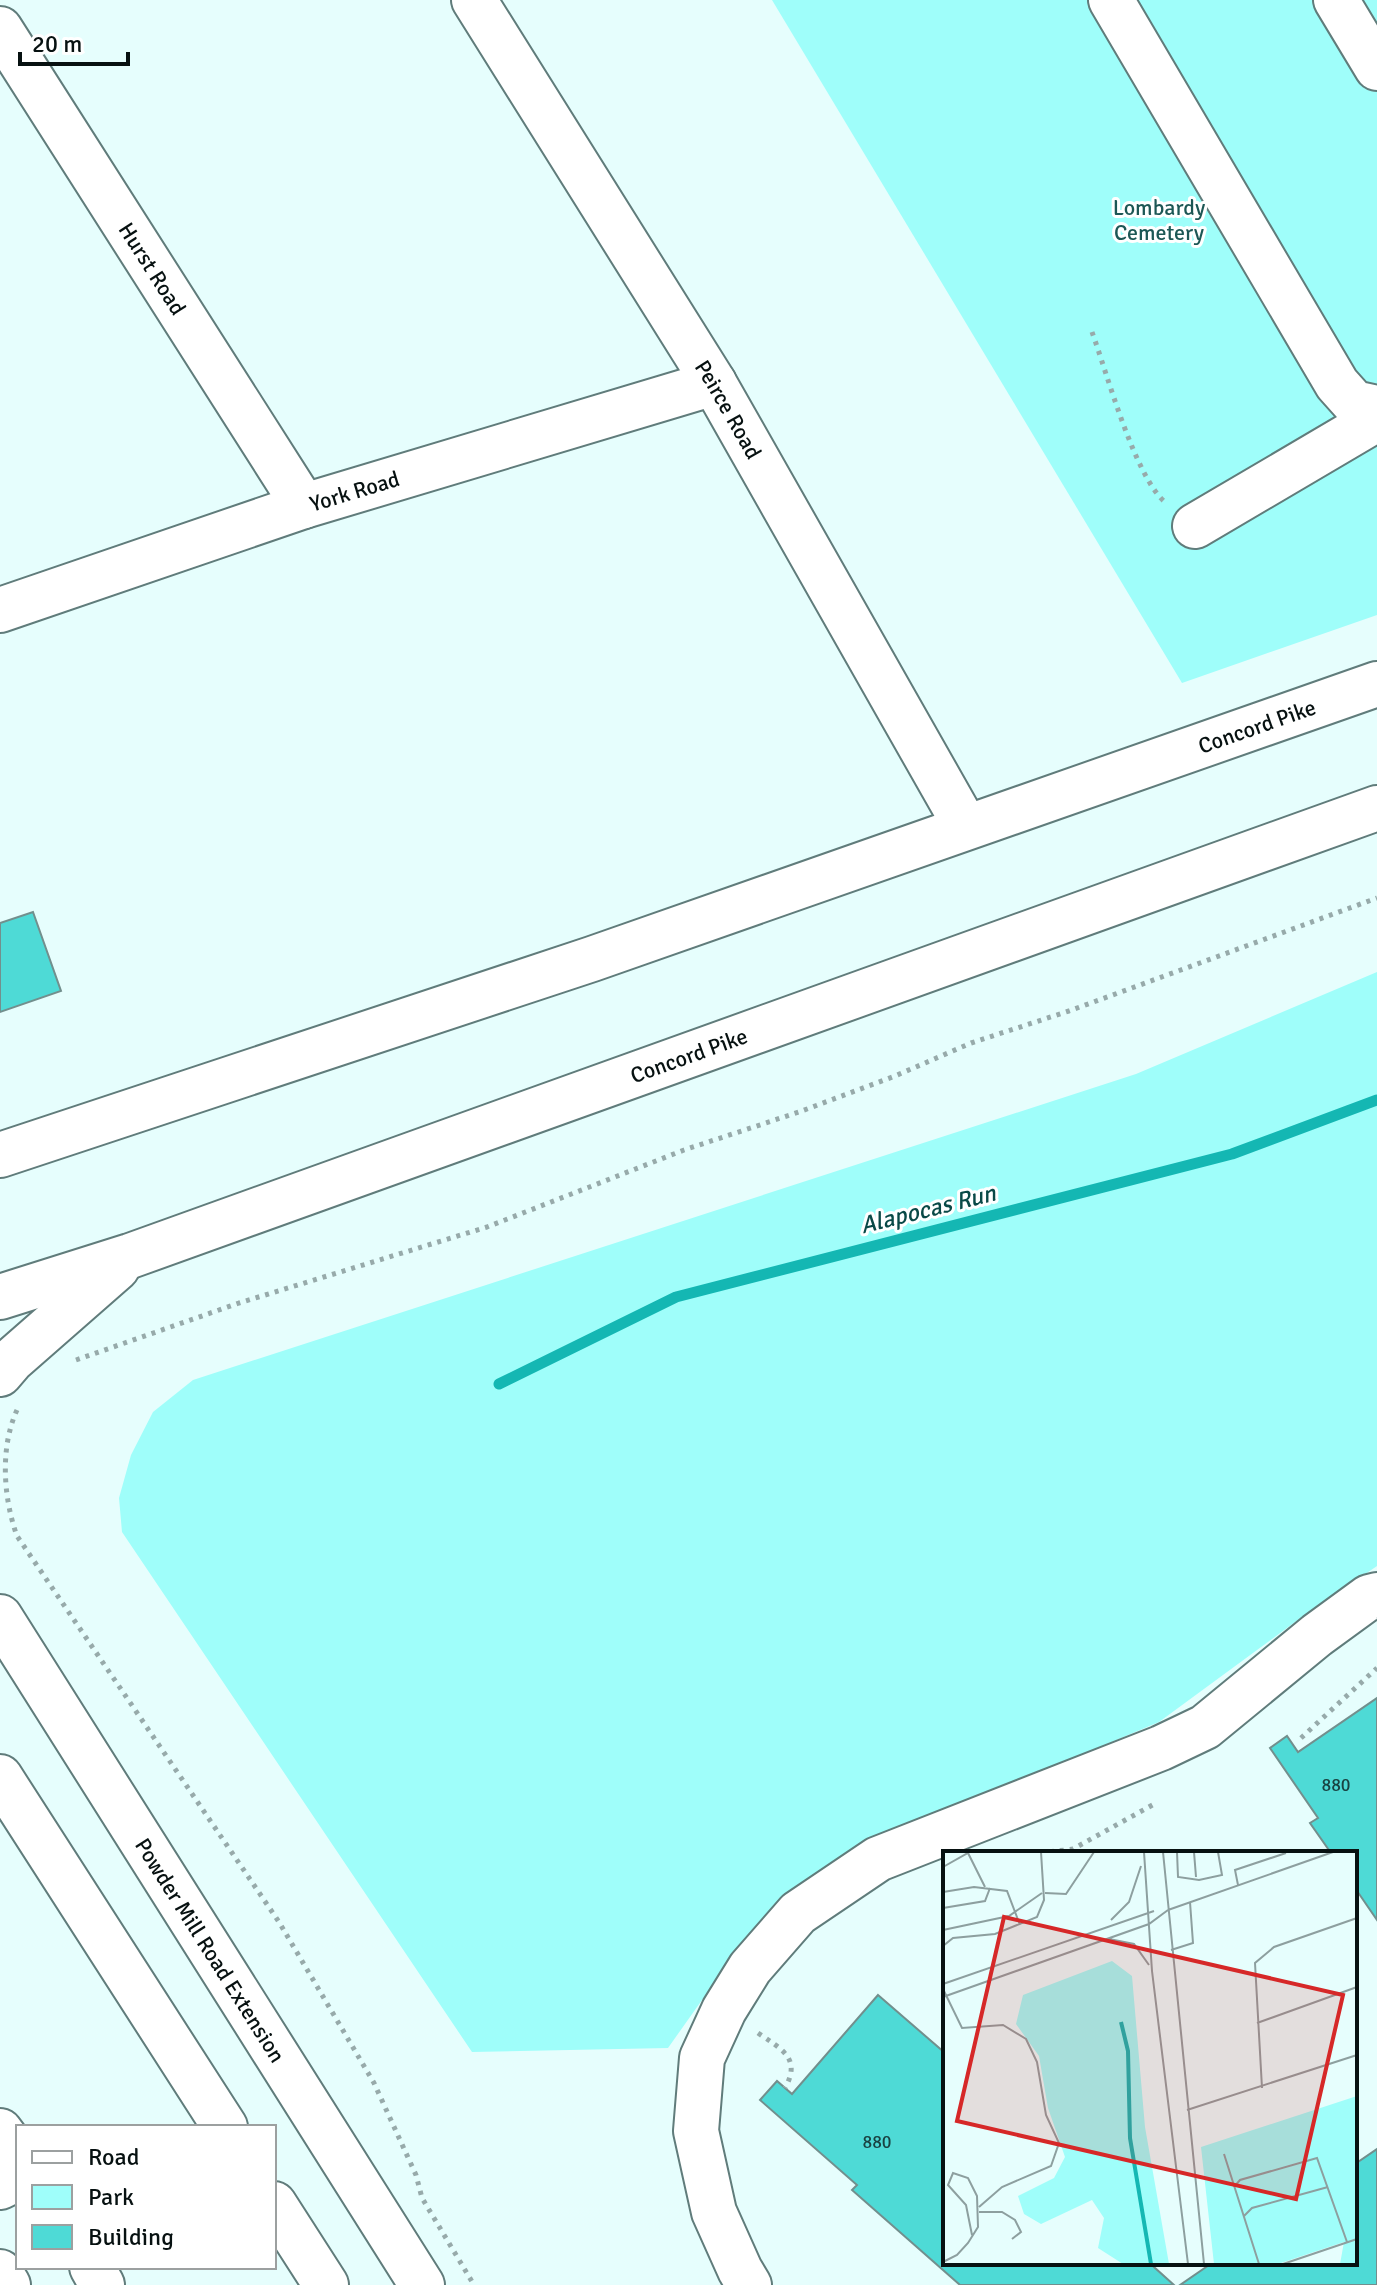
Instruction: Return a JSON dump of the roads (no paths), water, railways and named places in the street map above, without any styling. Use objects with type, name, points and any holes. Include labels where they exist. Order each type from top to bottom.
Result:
[{"type":"main road","name":"Peirce Road","points":[[474,0],[714,383],[966,827]]},
{"type":"main road","points":[[1111,0],[1337,384],[1354,403],[1377,408]]},
{"type":"main road","points":[[1336,0],[1377,68]]},
{"type":"main road","name":"Hurst Road","points":[[0,29],[304,506]]},
{"type":"main road","name":"York Road","points":[[0,610],[304,506],[714,383]]},
{"type":"main road","points":[[1195,526],[1377,419]]},
{"type":"main road","name":"Concord Pike","points":[[0,1155],[592,959],[1377,684]]},
{"type":"main road","name":"Concord Pike","points":[[0,1297],[130,1256],[1377,808]]},
{"type":"main road","points":[[11,1389],[12,1360],[130,1256]]},
{"type":"main road","points":[[749,2285],[714,2212],[696,2131],[702,2058],[724,2010],[750,1968],[798,1913],[878,1859],[1161,1748],[1205,1727],[1317,1635],[1369,1597],[1377,1595]]},
{"type":"main road","name":"Powder Mill Road Extension","points":[[0,1617],[422,2285]]},
{"type":"main road","points":[[0,1777],[224,2125]]},
{"type":"main road","points":[[0,2131],[16,2152]]},
{"type":"main road","points":[[276,2207],[326,2285]]},
{"type":"main road","points":[[0,2272],[8,2285]]},
{"type":"waterway","name":"Alapocas Run","points":[[499,1384],[676,1297],[1232,1154],[1377,1100]]},
{"type":"park label","name":"Lombardy Cemetery","points":[[1159,220]]}]
